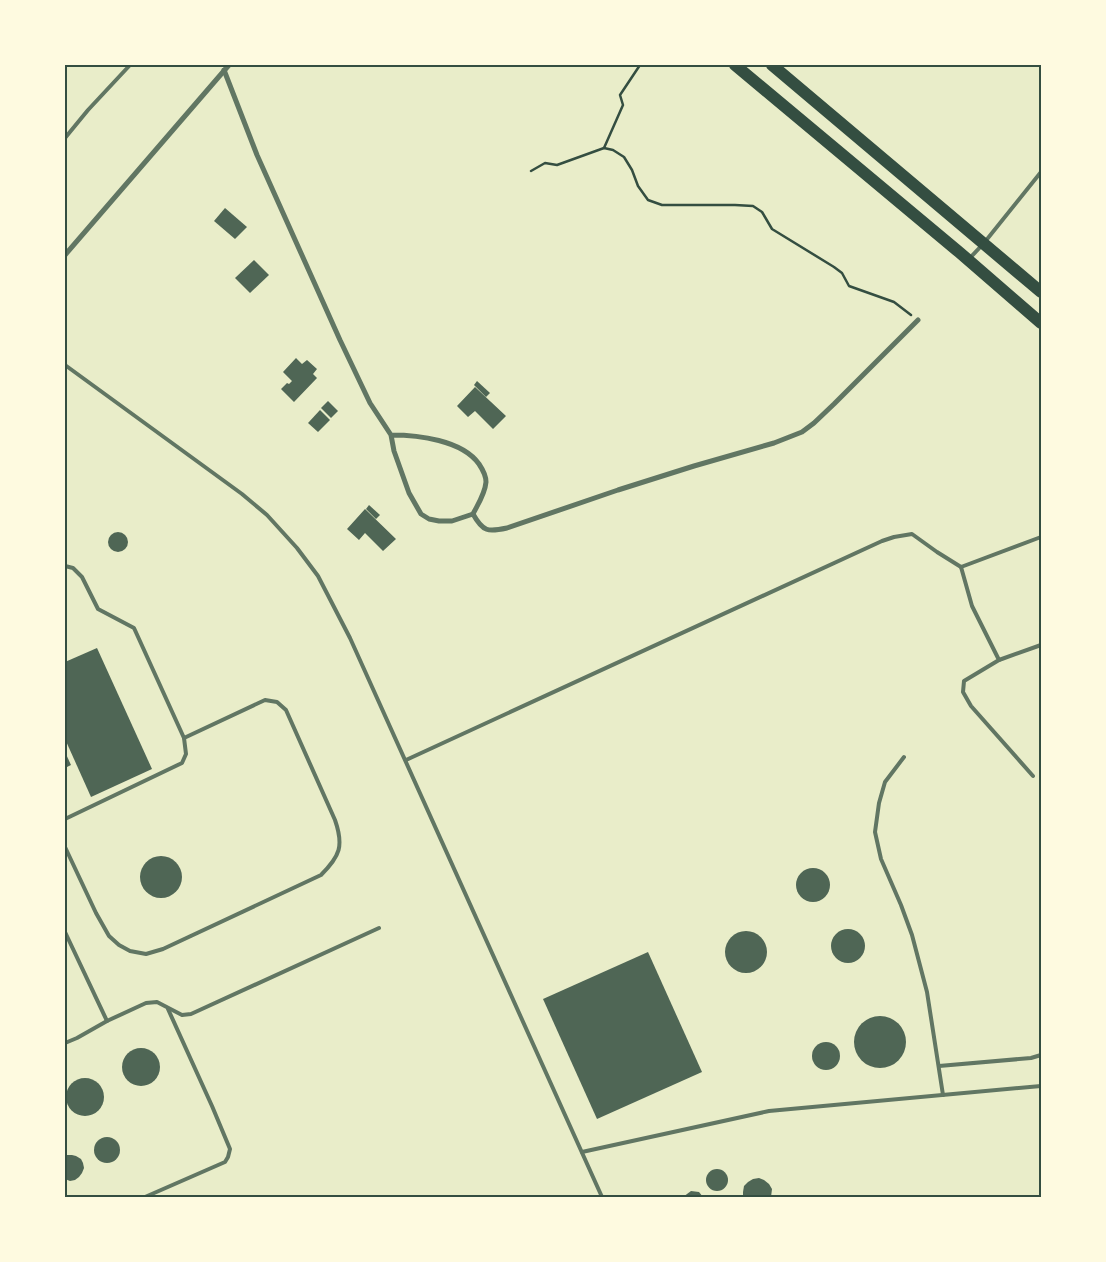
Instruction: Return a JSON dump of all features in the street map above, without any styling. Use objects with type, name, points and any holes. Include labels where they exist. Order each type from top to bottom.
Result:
[{"type":"highway","points":[[735,65],[1041,323]]},
{"type":"highway","points":[[780,67],[1041,292]]},
{"type":"street","points":[[65,255],[228,65]]},
{"type":"street","points":[[224,70],[257,156],[336,332],[370,403],[391,435],[394,451],[409,493],[421,514],[429,519],[452,521],[473,514],[484,493],[486,481],[484,470],[476,459],[450,444],[431,438],[391,435]]},
{"type":"street","points":[[473,514],[480,526],[486,530],[493,531],[507,528],[618,490],[774,443],[802,432],[834,404],[918,320]]},
{"type":"lane","points":[[65,138],[130,65]]},
{"type":"lane","points":[[968,260],[1041,172]]},
{"type":"lane","points":[[65,365],[242,494],[267,515],[297,548],[318,576],[350,638],[406,760],[602,1197]]},
{"type":"lane","points":[[406,760],[894,537],[912,534],[961,567],[972,606],[999,660]]},
{"type":"lane","points":[[961,567],[1041,537]]},
{"type":"lane","points":[[65,566],[73,568],[82,577],[98,609],[134,628],[184,738],[186,754],[182,763],[65,820]]},
{"type":"lane","points":[[1033,776],[971,706],[963,692],[964,681],[999,660],[1041,646]]},
{"type":"lane","points":[[65,847],[109,936],[118,945],[130,951],[146,954],[163,949],[321,876],[336,858],[340,846],[339,830],[286,710],[277,702],[265,700],[184,738]]},
{"type":"lane","points":[[904,757],[885,782],[878,803],[875,832],[881,860],[901,904],[912,935],[927,992],[943,1095]]},
{"type":"lane","points":[[65,1043],[146,1003],[157,1002],[182,1015],[191,1014],[379,928]]},
{"type":"lane","points":[[65,932],[107,1021]]},
{"type":"lane","points":[[145,1197],[225,1162],[230,1148],[167,1006]]},
{"type":"lane","points":[[939,1066],[1031,1058],[1041,1055]]},
{"type":"lane","points":[[582,1152],[769,1111],[1041,1086]]},
{"type":"path","points":[[604,148],[623,105],[620,95],[640,65]]},
{"type":"path","points":[[531,171],[545,164],[557,165],[604,148],[613,150],[624,157],[632,170],[638,186],[648,200],[662,205],[735,204],[753,206],[762,212],[772,229],[834,267],[842,273],[849,286],[894,302],[918,320]]},
{"type":"building","points":[[225,208],[247,227],[235,239],[214,221]]},
{"type":"building","points":[[254,260],[269,275],[250,293],[235,278]]},
{"type":"building","points":[[296,358],[302,364],[307,360],[317,369],[313,374],[317,378],[294,402],[281,389],[292,381],[283,372]]},
{"type":"building","points":[[477,381],[490,393],[486,397],[474,385]]},
{"type":"building","points":[[475,387],[506,416],[493,429],[475,411],[468,417],[457,406]]},
{"type":"building","points":[[328,401],[338,411],[331,418],[321,408]]},
{"type":"building","points":[[320,410],[330,420],[318,432],[308,423]]},
{"type":"building","points":[[369,505],[380,515],[376,519],[366,509]]},
{"type":"building","points":[[365,509],[396,539],[383,551],[365,533],[359,540],[347,529]]},
{"type":"building","points":[[114,532],[122,532],[128,538],[128,546],[122,552],[114,552],[108,546],[108,538]]},
{"type":"building","points":[[97,648],[152,769],[91,797],[65,739],[65,662]]},
{"type":"building","points":[[65,752],[71,765],[65,768]]},
{"type":"building","points":[[161,856],[176,862],[182,877],[176,892],[161,898],[146,892],[140,877],[146,862]]},
{"type":"building","points":[[813,868],[820,869],[825,873],[829,878],[829,892],[825,897],[820,901],[813,902],[806,901],[801,897],[797,892],[796,885],[797,878],[801,873],[806,869]]},
{"type":"building","points":[[848,929],[855,930],[860,934],[864,939],[864,953],[860,958],[855,962],[848,963],[841,962],[836,958],[832,953],[831,946],[832,939],[836,934],[841,930]]},
{"type":"building","points":[[750,931],[758,934],[764,940],[767,952],[764,964],[758,970],[742,973],[734,970],[728,964],[725,948],[728,940],[734,934]]},
{"type":"building","points":[[648,952],[702,1072],[597,1119],[543,999]]},
{"type":"building","points":[[875,1016],[885,1016],[899,1023],[906,1037],[906,1047],[899,1061],[885,1068],[875,1068],[865,1064],[858,1057],[854,1047],[854,1037],[858,1027],[865,1020]]},
{"type":"building","points":[[826,1042],[836,1046],[840,1056],[836,1066],[826,1070],[816,1066],[812,1056],[816,1046]]},
{"type":"building","points":[[141,1048],[154,1054],[160,1067],[154,1080],[141,1086],[128,1080],[122,1067],[128,1054]]},
{"type":"building","points":[[85,1078],[98,1084],[104,1097],[98,1110],[85,1116],[72,1110],[66,1097],[72,1084]]},
{"type":"building","points":[[107,1137],[116,1141],[120,1150],[116,1159],[107,1163],[98,1159],[94,1150],[98,1141]]},
{"type":"building","points":[[65,1156],[76,1156],[83,1163],[82,1173],[75,1180],[65,1179]]},
{"type":"building","points":[[717,1169],[725,1172],[728,1180],[725,1188],[717,1191],[709,1188],[706,1180],[709,1172]]},
{"type":"building","points":[[759,1178],[769,1184],[772,1189],[771,1197],[743,1197],[744,1186],[753,1179]]},
{"type":"building","points":[[691,1191],[699,1192],[703,1197],[683,1197]]}]
